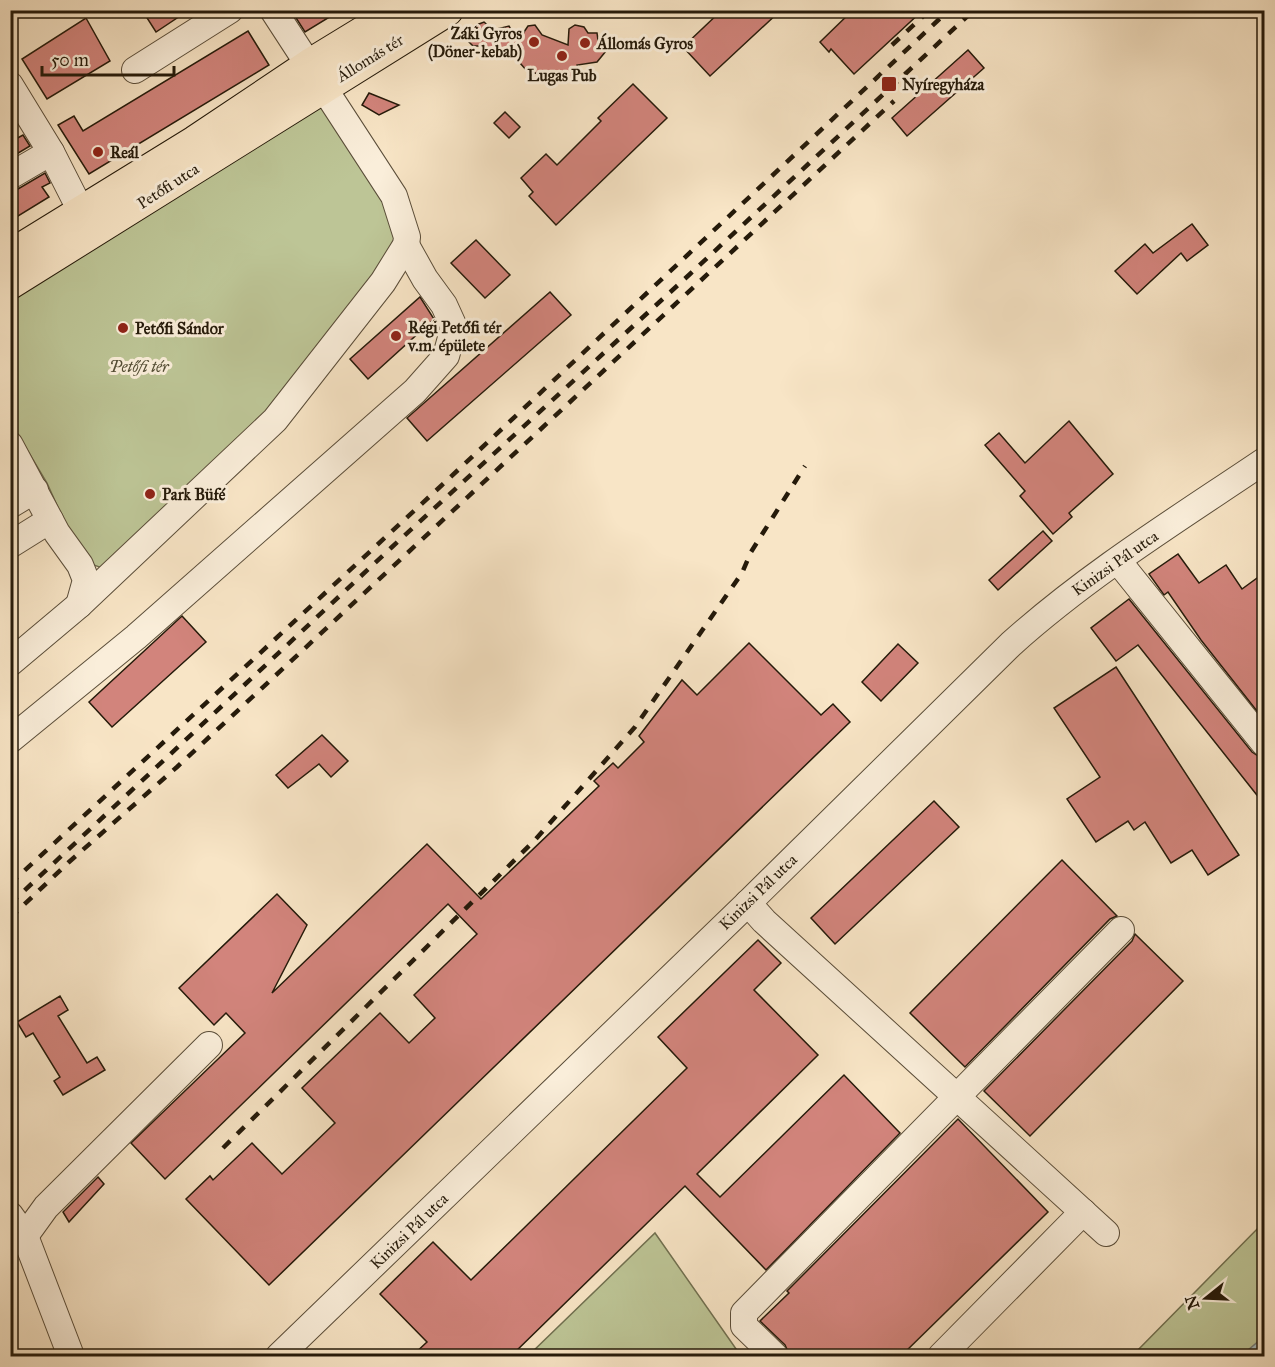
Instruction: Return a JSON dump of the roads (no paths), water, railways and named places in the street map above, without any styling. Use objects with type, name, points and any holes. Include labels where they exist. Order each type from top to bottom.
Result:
[{"type":"main road","name":"Állomás tér","points":[[317,76],[400,10]]},
{"type":"main road","name":"Állomás tér","points":[[317,76],[447,10]]},
{"type":"main road","name":"Petőfi utca","points":[[10,256],[195,142],[317,76]]},
{"type":"main road","name":"Petőfi utca","points":[[10,283],[143,202],[317,76]]},
{"type":"street","points":[[135,70],[230,10]]},
{"type":"street","points":[[10,663],[79,604],[275,420],[383,282],[406,244],[407,237],[394,196],[345,124],[317,76],[273,10]]},
{"type":"street","points":[[10,85],[51,152],[82,213]]},
{"type":"street","points":[[10,176],[51,152]]},
{"type":"street","points":[[10,740],[136,637],[415,391],[446,356],[454,327],[444,305],[425,279],[406,244]]},
{"type":"street","points":[[13,455],[35,490],[57,533],[80,564],[86,580],[79,604]]},
{"type":"street","name":"Kinizsi Pál utca","points":[[279,1356],[1011,644],[1047,612],[1264,461]]},
{"type":"street","points":[[10,505],[35,490]]},
{"type":"street","points":[[10,545],[50,520]]},
{"type":"street","points":[[1118,561],[1264,743]]},
{"type":"street","points":[[80,564],[93,572],[110,575]]},
{"type":"street","points":[[747,903],[1106,1233]]},
{"type":"street","points":[[775,1356],[744,1326],[744,1313],[1121,930]]},
{"type":"street","points":[[25,1236],[46,1207],[209,1045]]},
{"type":"street","points":[[941,1356],[1083,1212]]},
{"type":"street","points":[[10,1215],[25,1236],[71,1356]]},
{"type":"water","points":[[1264,1326],[1264,1356],[1241,1356],[1261,1339]]},
{"type":"railway","points":[[892,45],[930,10]]},
{"type":"railway","points":[[10,884],[442,485],[949,10]]},
{"type":"railway","points":[[10,904],[392,547],[974,10]]},
{"type":"railway","points":[[10,918],[69,862],[177,767],[894,101]]},
{"type":"railway","points":[[223,1148],[535,840],[635,727],[742,573],[751,552],[805,466]]},
{"type":"place","name":"Záki Gyros (Döner-kebab)","points":[[534,42]]},
{"type":"place","name":"Állomás Gyros","points":[[585,43]]},
{"type":"place","name":"Lugas Pub","points":[[562,56]]},
{"type":"place","name":"Nyíregyháza","points":[[889,84]]},
{"type":"place","name":"Reál","points":[[98,152]]},
{"type":"place","name":"Petőfi Sándor","points":[[123,328]]},
{"type":"place","name":"Régi Petőfi tér v.m. épülete","points":[[396,336]]},
{"type":"place","name":"Park Büfé","points":[[150,494]]},
{"type":"park label","name":"Petőfi tér","points":[[139,366]]}]
